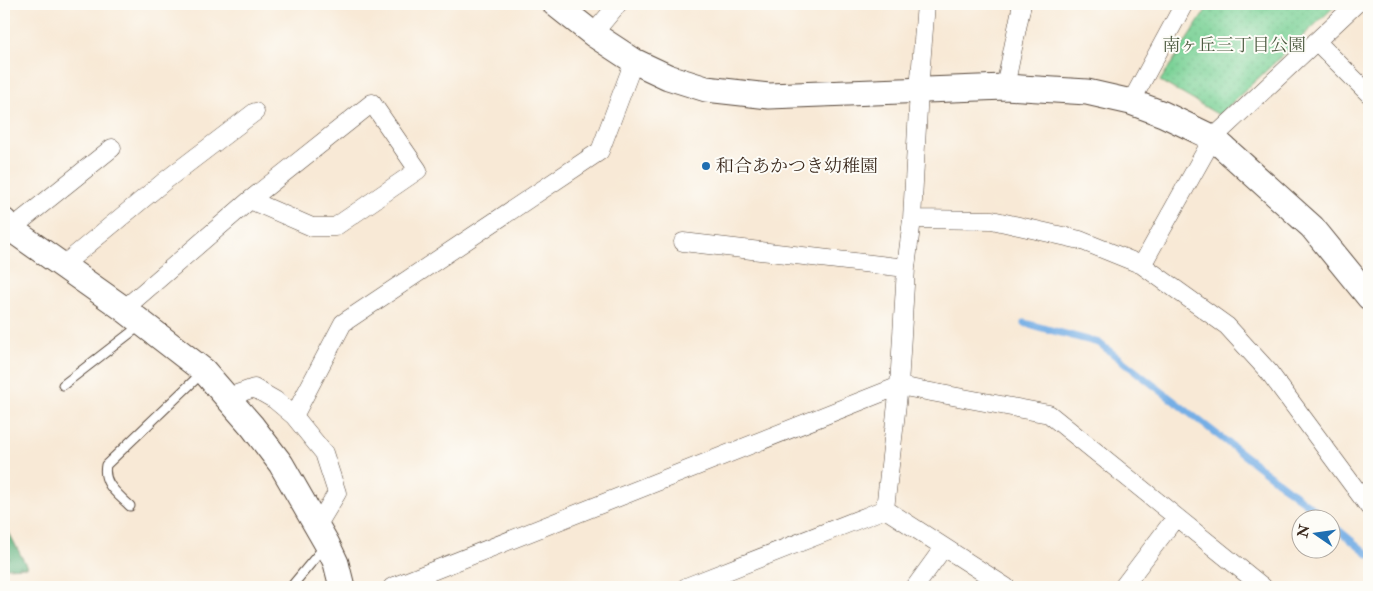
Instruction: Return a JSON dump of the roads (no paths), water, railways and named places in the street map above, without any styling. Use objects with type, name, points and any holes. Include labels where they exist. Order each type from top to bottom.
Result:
[{"type":"street","points":[[555,4],[593,34],[634,61],[668,77],[706,89],[769,96],[1005,87],[1087,92],[1131,102],[1163,114],[1213,138],[1312,227],[1369,297]]},
{"type":"street","points":[[593,34],[618,4]]},
{"type":"street","points":[[885,509],[899,386],[926,4]]},
{"type":"street","points":[[1005,87],[1022,4]]},
{"type":"street","points":[[1131,102],[1184,4]]},
{"type":"street","points":[[1142,266],[1213,138],[1356,4]]},
{"type":"street","points":[[1316,41],[1369,94]]},
{"type":"street","points":[[294,416],[343,323],[600,151],[634,61]]},
{"type":"street","points":[[133,317],[250,200],[372,104],[418,170],[335,227],[312,227],[250,200]]},
{"type":"street","points":[[62,266],[166,180],[255,112]]},
{"type":"street","points":[[112,148],[8,225],[204,371],[228,397],[281,464],[336,563],[342,587]]},
{"type":"street","points":[[912,218],[992,220],[1080,240],[1142,266],[1227,326],[1269,372],[1369,507]]},
{"type":"street","points":[[683,242],[906,268]]},
{"type":"street","points":[[392,587],[899,386],[1049,414],[1263,587]]},
{"type":"street","points":[[228,397],[254,388],[275,400],[294,416],[324,453],[336,493],[322,535]]},
{"type":"street","points":[[885,509],[1006,587]]},
{"type":"street","points":[[686,587],[885,509]]},
{"type":"street","points":[[1123,587],[1176,516]]},
{"type":"street","points":[[915,587],[944,547]]},
{"type":"lane","points":[[63,385],[133,317]]},
{"type":"lane","points":[[130,506],[108,484],[104,474],[106,465],[204,371]]},
{"type":"lane","points":[[291,587],[322,535]]},
{"type":"waterway","points":[[1024,323],[1099,343],[1312,508]]},
{"type":"waterway","points":[[1340,531],[1369,555]]},
{"type":"place","name":"和合あかつき幼稚園","points":[[706,166]]},
{"type":"park label","name":"南ヶ丘三丁目公園","points":[[1234,45]]}]
